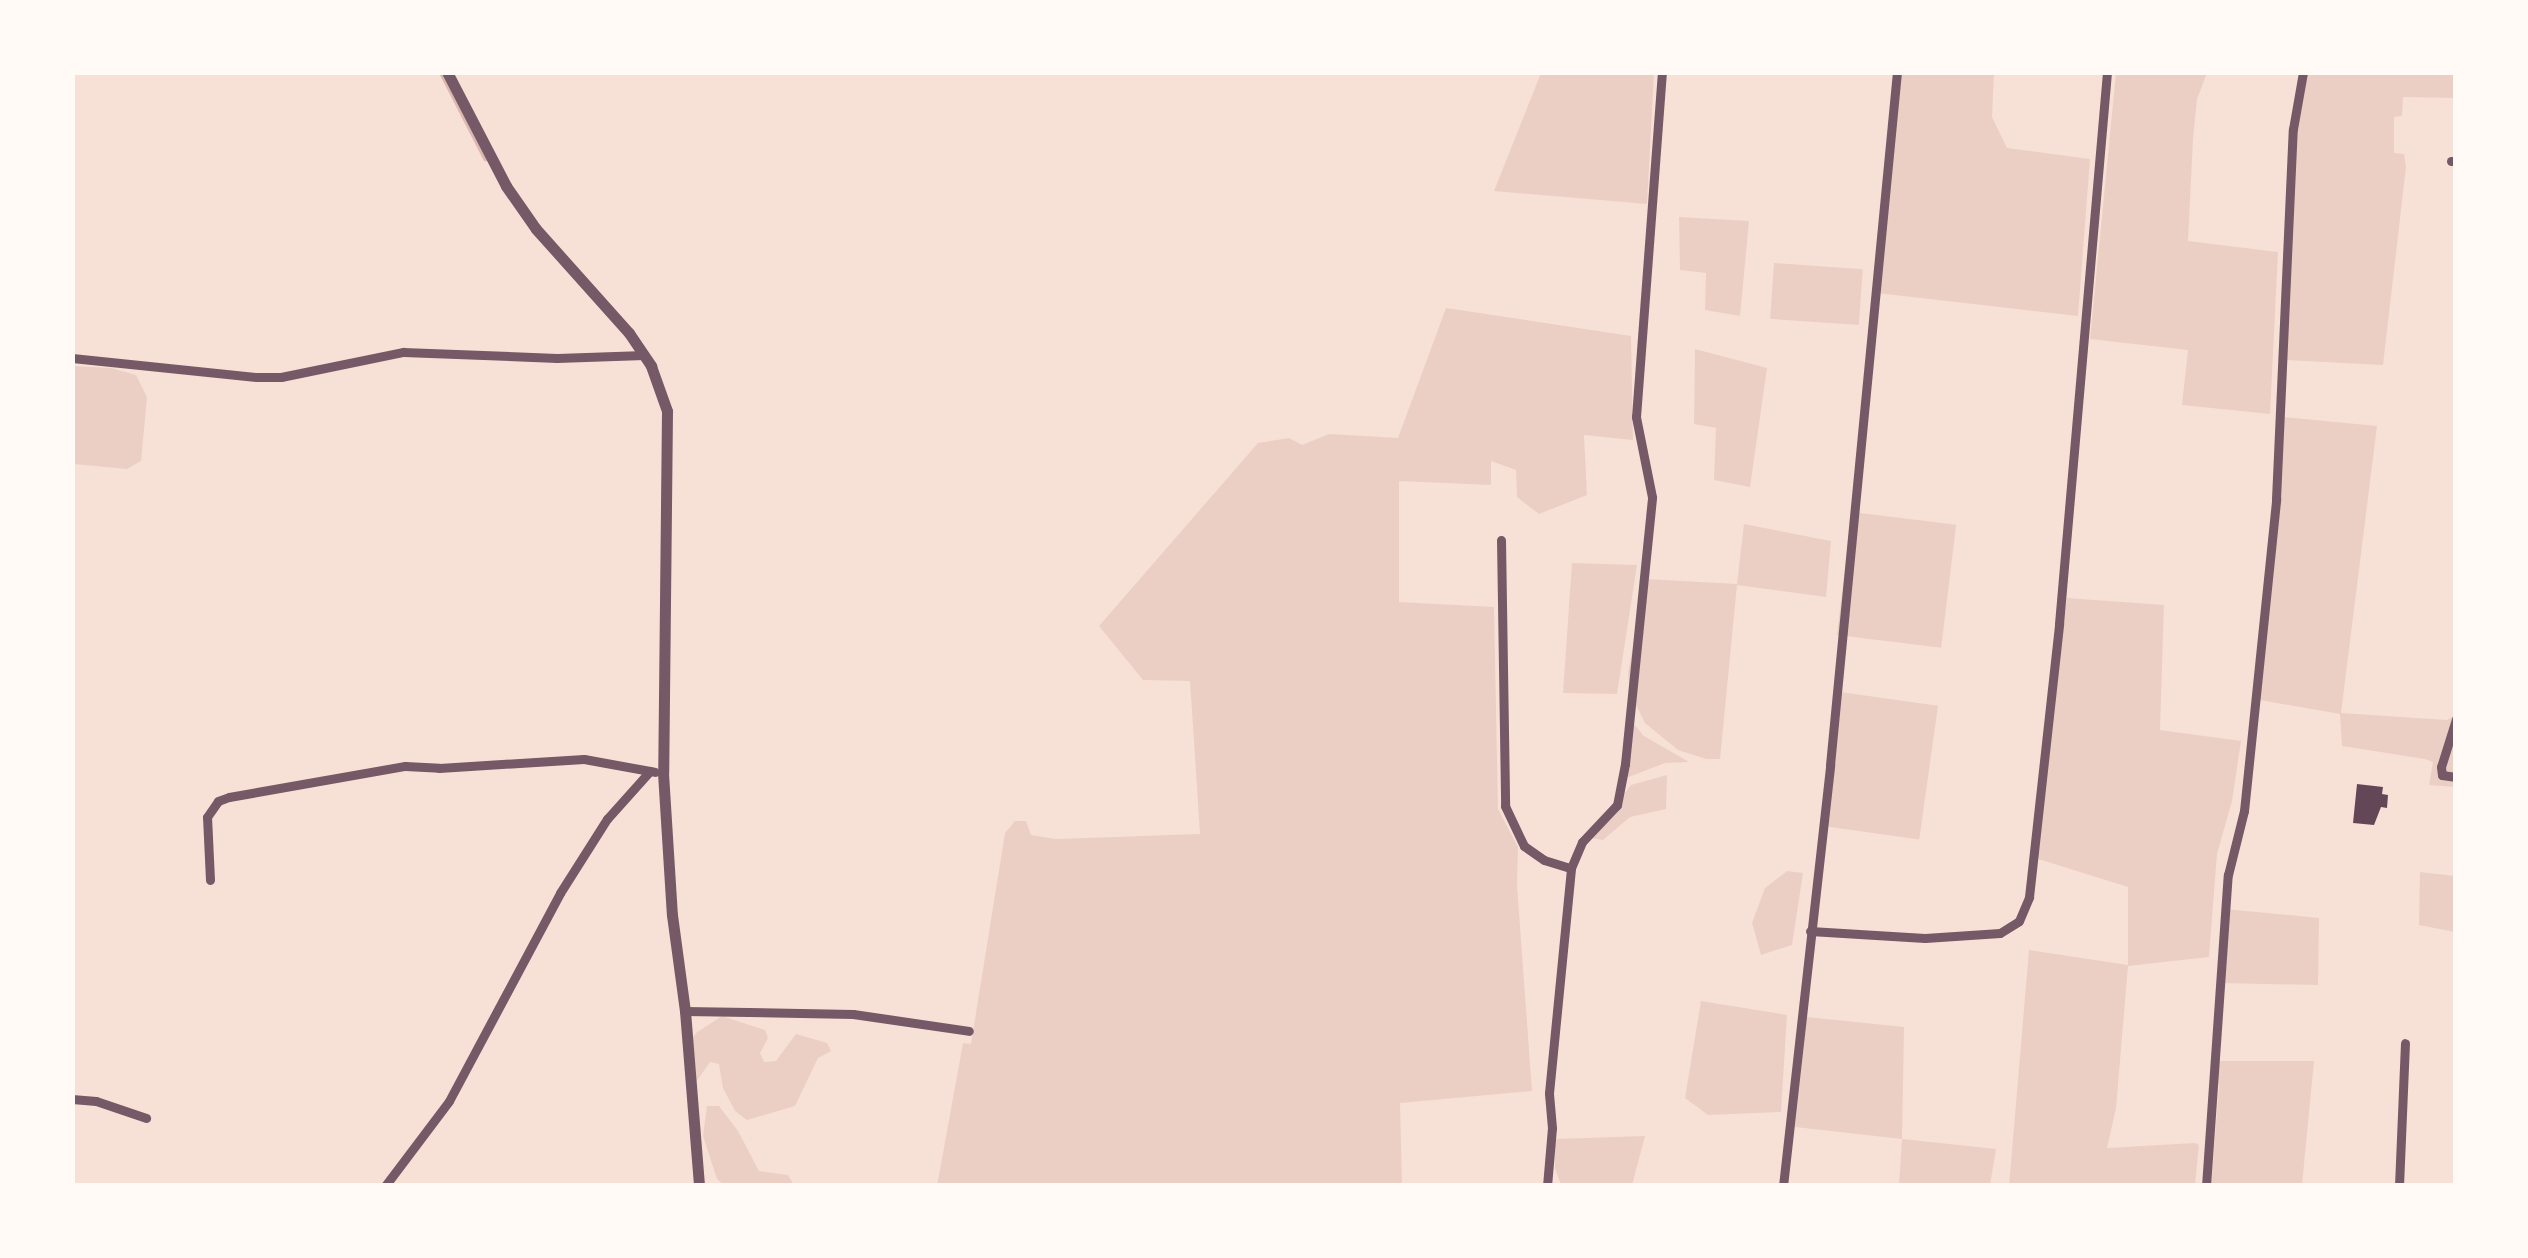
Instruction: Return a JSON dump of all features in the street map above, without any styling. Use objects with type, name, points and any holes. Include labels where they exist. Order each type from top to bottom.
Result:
[{"type":"street","points":[[447,72],[482,145],[536,229],[611,308],[644,355],[661,390],[670,436],[656,772],[685,1011],[699,1186]]},
{"type":"street","points":[[1546,1186],[1552,1128],[1549,1094],[1571,868],[1578,848],[1607,820],[1622,791],[1652,497],[1636,417],[1662,72]]},
{"type":"street","points":[[1783,1186],[1897,72]]},
{"type":"street","points":[[1810,932],[1925,938],[2000,933],[2019,920],[2029,897],[2059,624],[2107,72]]},
{"type":"street","points":[[2206,1186],[2228,876],[2244,811],[2276,499],[2293,129],[2304,72]]},
{"type":"street","points":[[72,358],[258,377],[293,375],[402,352],[557,358],[644,355]]},
{"type":"street","points":[[1501,540],[1505,806],[1524,846],[1544,860],[1571,868]]},
{"type":"street","points":[[2456,719],[2442,775],[2456,777]]},
{"type":"street","points":[[210,880],[206,818],[218,800],[229,796],[405,766],[604,759],[656,772]]},
{"type":"street","points":[[386,1186],[449,1101],[607,818],[656,772]]},
{"type":"street","points":[[685,1011],[853,1014],[969,1031]]},
{"type":"street","points":[[2399,1186],[2405,1043]]},
{"type":"street","points":[[72,1099],[96,1101],[146,1118]]},
{"type":"shaded area","points":[[1541,73],[1654,73],[1647,204],[1494,191]]},
{"type":"shaded area","points":[[1898,73],[1994,73],[1992,117],[2007,148],[2090,159],[2078,316],[1877,293]]},
{"type":"shaded area","points":[[2116,73],[2207,73],[2197,99],[2188,241],[2278,252],[2270,414],[2182,405],[2188,350],[2090,339]]},
{"type":"shaded area","points":[[2306,73],[2455,73],[2455,98],[2403,97],[2402,116],[2394,117],[2394,153],[2404,154],[2406,167],[2383,365],[2286,360],[2291,151]]},
{"type":"shaded area","points":[[1679,217],[1749,221],[1740,316],[1705,310],[1706,273],[1680,270]]},
{"type":"shaded area","points":[[1774,263],[1863,269],[1859,325],[1770,319]]},
{"type":"shaded area","points":[[1446,308],[1631,336],[1633,440],[1584,435],[1587,495],[1539,514],[1517,497],[1516,470],[1491,461],[1491,485],[1399,481],[1399,602],[1494,607],[1498,809],[1518,847],[1517,885],[1532,1091],[1400,1103],[1402,1185],[937,1186],[963,1043],[971,1044],[1005,833],[1015,821],[1026,821],[1031,835],[1056,839],[1200,834],[1190,681],[1143,680],[1099,626],[1258,443],[1289,438],[1302,445],[1329,434],[1398,438]]},
{"type":"shaded area","points":[[1695,349],[1767,368],[1750,487],[1714,480],[1716,428],[1694,424]]},
{"type":"shaded area","points":[[73,366],[111,368],[136,375],[147,397],[141,461],[127,469],[73,464]]},
{"type":"shaded area","points":[[2284,417],[2377,426],[2341,713],[2447,720],[2455,715],[2455,787],[2429,785],[2433,762],[2425,759],[2342,746],[2340,714],[2260,700]]},
{"type":"shaded area","points":[[1852,512],[1956,525],[1941,648],[1837,635]]},
{"type":"shaded area","points":[[1744,524],[1831,541],[1826,597],[1737,585],[1720,759],[1706,759],[1678,750],[1645,723],[1630,693],[1628,673],[1646,579],[1737,584]]},
{"type":"shaded area","points":[[1572,563],[1637,565],[1617,694],[1563,693]]},
{"type":"shaded area","points":[[2067,598],[2164,605],[2160,730],[2241,741],[2232,801],[2217,854],[2209,957],[2128,966],[2116,1108],[2107,1148],[2195,1143],[2199,1145],[2195,1185],[2009,1186],[2029,950],[2128,965],[2128,887],[2035,858]]},
{"type":"shaded area","points":[[1840,692],[1938,706],[1919,839],[1821,826]]},
{"type":"shaded area","points":[[1626,715],[1644,736],[1689,762],[1665,763],[1626,778]]},
{"type":"shaded area","points":[[1667,775],[1666,809],[1630,817],[1603,840],[1589,838],[1631,785]]},
{"type":"shaded area","points":[[1787,871],[1803,873],[1792,945],[1761,955],[1752,923],[1765,888]]},
{"type":"shaded area","points":[[2420,872],[2455,876],[2455,932],[2419,925]]},
{"type":"shaded area","points":[[2225,909],[2319,918],[2318,985],[2219,983]]},
{"type":"shaded area","points":[[1701,1001],[1787,1015],[1781,1112],[1708,1115],[1685,1098]]},
{"type":"shaded area","points":[[722,1016],[765,1030],[768,1038],[760,1053],[764,1062],[776,1061],[796,1034],[827,1043],[831,1051],[818,1058],[795,1106],[747,1120],[735,1111],[723,1088],[719,1064],[710,1062],[694,1085],[687,1047],[696,1033]]},
{"type":"shaded area","points":[[1807,1017],[1904,1027],[1902,1139],[1795,1127]]},
{"type":"shaded area","points":[[2217,1061],[2314,1061],[2302,1185],[2211,1186],[2219,1087]]},
{"type":"shaded area","points":[[707,1106],[719,1106],[738,1131],[759,1171],[788,1175],[794,1185],[724,1185],[717,1179],[703,1136]]},
{"type":"shaded area","points":[[1645,1136],[1632,1185],[1561,1185],[1555,1168],[1555,1139]]},
{"type":"shaded area","points":[[1902,1139],[1996,1149],[1990,1185],[1899,1185]]},
{"type":"building","points":[[2357,784],[2383,787],[2382,794],[2388,795],[2387,808],[2381,807],[2374,825],[2353,823]]},
{"type":"waterway","points":[[441,72],[485,158]]}]
